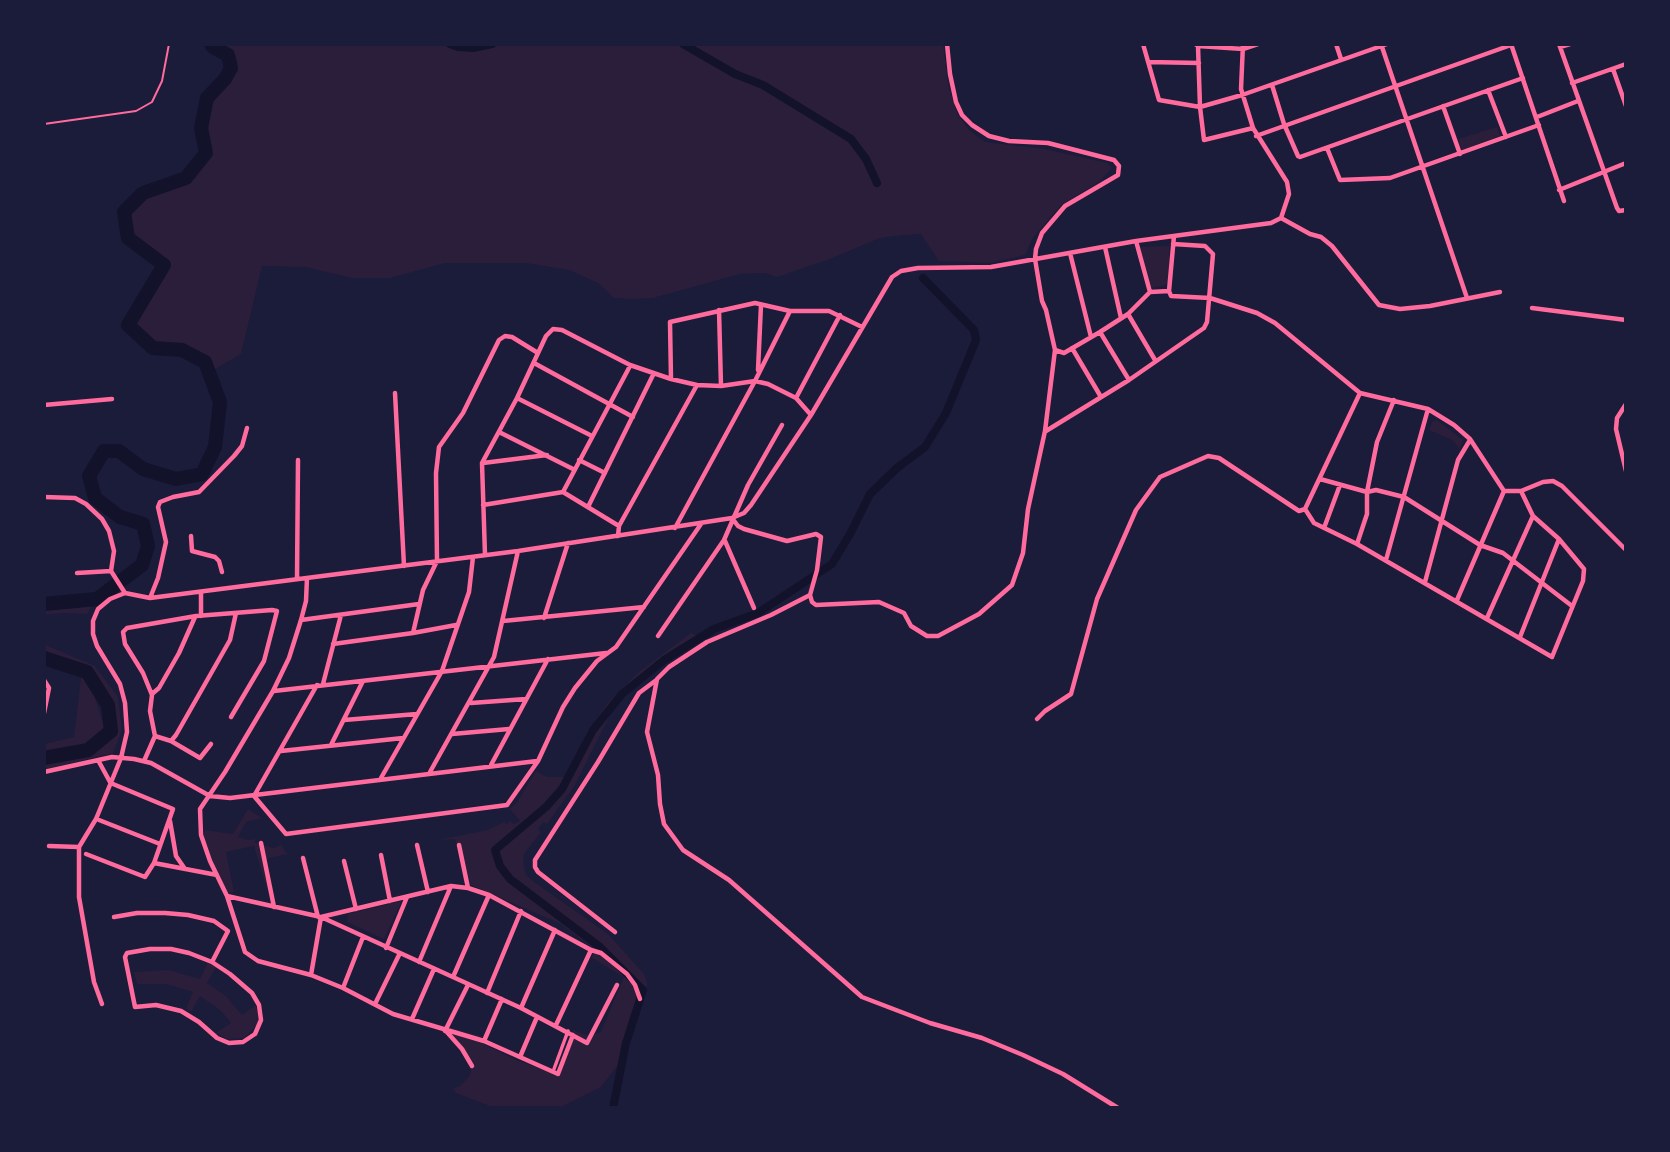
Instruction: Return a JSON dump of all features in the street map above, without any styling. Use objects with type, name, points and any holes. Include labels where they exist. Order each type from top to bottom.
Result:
[{"type":"street","points":[[732,518],[744,529],[787,541],[816,534],[821,537],[822,544],[810,595],[812,602],[820,606],[879,602],[904,613],[911,626],[927,636],[939,636],[979,614],[1012,585],[1023,553],[1028,509],[1045,432],[1055,350],[1042,301],[1035,260],[1036,249],[1042,233],[1065,206],[1118,175],[1119,166],[1114,160],[1048,144],[1009,141],[989,136],[972,125],[962,115],[956,102],[947,44]]},
{"type":"street","points":[[1143,44],[1159,100],[1200,107],[1272,85],[1383,44],[1467,298]]},
{"type":"street","points":[[1253,128],[1206,141],[1200,107],[1197,45],[1258,44]]},
{"type":"street","points":[[1336,44],[1341,59]]},
{"type":"street","points":[[1256,136],[1511,44],[1564,201]]},
{"type":"street","points":[[1570,44],[1560,46],[1578,101],[1617,208],[1619,211],[1626,210]]},
{"type":"street","points":[[102,1004],[94,982],[79,897],[79,847],[112,783],[127,732],[125,703],[120,684],[97,646],[93,634],[93,621],[98,608],[125,593],[150,597],[201,592],[518,551],[702,524],[739,516],[751,505],[811,415],[892,277],[901,271],[918,268],[991,267],[1136,241],[1271,223],[1281,218],[1289,194],[1287,182],[1256,136],[1242,95],[1243,46]]},
{"type":"street","points":[[1149,62],[1199,63]]},
{"type":"street","points":[[1572,83],[1626,64]]},
{"type":"street","points":[[1613,69],[1626,106]]},
{"type":"street","points":[[1272,85],[1284,124],[1298,156],[1523,78]]},
{"type":"street","points":[[1488,90],[1506,137]]},
{"type":"street","points":[[1536,117],[1578,101]]},
{"type":"street","points":[[1443,106],[1460,154]]},
{"type":"street","points":[[1326,148],[1338,179],[1390,177],[1539,125]]},
{"type":"street","points":[[1559,190],[1626,163]]},
{"type":"street","points":[[1281,218],[1321,237],[1332,246],[1379,305],[1399,309],[1430,306],[1500,292]]},
{"type":"street","points":[[1170,293],[1174,236]]},
{"type":"street","points":[[1136,241],[1150,292]]},
{"type":"street","points":[[1045,432],[1129,380],[1204,328],[1210,298],[1213,254],[1205,246],[1173,244]]},
{"type":"street","points":[[1104,247],[1121,318]]},
{"type":"street","points":[[1070,253],[1091,337]]},
{"type":"street","points":[[1055,350],[1064,353],[1100,332],[1128,314],[1150,292],[1210,298],[1256,313],[1275,323],[1360,393],[1428,410],[1454,425],[1470,439],[1504,491]]},
{"type":"street","points":[[671,379],[670,322],[744,304],[790,311],[820,310],[840,314],[862,327]]},
{"type":"street","points":[[758,374],[761,305]]},
{"type":"street","points":[[1532,308],[1626,320]]},
{"type":"street","points":[[719,310],[721,386]]},
{"type":"street","points":[[675,528],[790,311]]},
{"type":"street","points":[[796,398],[840,314]]},
{"type":"street","points":[[1128,314],[1155,360]]},
{"type":"street","points":[[485,555],[482,463],[546,336],[553,329],[562,330],[630,365],[671,379],[696,385],[721,386],[755,381],[768,384],[796,398],[811,415]]},
{"type":"street","points":[[1100,332],[1129,380]]},
{"type":"street","points":[[413,633],[419,604],[437,561],[436,473],[439,447],[463,413],[499,340],[505,336],[512,337],[538,353]]},
{"type":"street","points":[[1072,348],[1101,397]]},
{"type":"street","points":[[534,363],[633,417]]},
{"type":"street","points":[[563,492],[630,365]]},
{"type":"street","points":[[588,507],[654,373]]},
{"type":"street","points":[[618,536],[620,526],[696,385]]},
{"type":"street","points":[[395,393],[404,566]]},
{"type":"street","points":[[1037,719],[1071,694],[1097,599],[1136,510],[1160,477],[1209,456],[1219,458],[1299,511],[1305,509],[1360,393]]},
{"type":"street","points":[[517,398],[592,436]]},
{"type":"street","points":[[44,405],[112,399]]},
{"type":"street","points":[[1357,544],[1367,514],[1367,492],[1377,442],[1394,400]]},
{"type":"street","points":[[1626,404],[1617,418],[1618,441],[1626,471]]},
{"type":"street","points":[[1386,560],[1428,410]]},
{"type":"street","points":[[658,636],[724,540],[732,518],[782,425]]},
{"type":"street","points":[[150,597],[158,578],[166,542],[158,507],[160,502],[199,492],[242,446],[247,428]]},
{"type":"street","points":[[499,432],[573,469]]},
{"type":"street","points":[[1425,582],[1458,460],[1470,439]]},
{"type":"street","points":[[482,463],[547,455]]},
{"type":"street","points":[[297,579],[298,460]]},
{"type":"street","points":[[579,460],[605,473]]},
{"type":"street","points":[[1320,479],[1367,492],[1376,490],[1404,497],[1480,545],[1503,553],[1572,606]]},
{"type":"street","points":[[1504,491],[1521,491],[1553,481],[1562,486],[1626,550]]},
{"type":"street","points":[[1324,528],[1340,485]]},
{"type":"street","points":[[1457,600],[1504,491]]},
{"type":"street","points":[[1305,509],[1314,523],[1386,560],[1552,657],[1583,581],[1584,569],[1559,539],[1533,516],[1521,491]]},
{"type":"street","points":[[483,505],[563,492],[620,526]]},
{"type":"street","points":[[44,497],[75,498],[102,519],[113,540],[111,571],[125,593]]},
{"type":"street","points":[[1487,618],[1533,516]]},
{"type":"street","points":[[254,796],[286,834],[507,805],[538,761],[563,706],[588,671],[616,647],[702,524]]},
{"type":"street","points":[[191,536],[192,551],[215,557],[222,572]]},
{"type":"street","points":[[1520,637],[1559,539]]},
{"type":"street","points":[[724,540],[754,608]]},
{"type":"street","points":[[544,618],[568,543]]},
{"type":"street","points":[[430,772],[490,666],[518,551]]},
{"type":"street","points":[[381,778],[442,671],[469,592],[474,556]]},
{"type":"street","points":[[77,573],[111,571]]},
{"type":"street","points":[[307,578],[306,601],[301,620],[289,658],[274,691],[210,796],[202,804],[200,823],[210,860],[227,896],[245,952],[265,964],[311,975],[343,988],[393,1014],[484,1041],[558,1074],[570,1033]]},
{"type":"street","points":[[223,581],[224,588]]},
{"type":"street","points":[[152,695],[159,688],[199,616],[201,592]]},
{"type":"street","points":[[615,932],[535,867],[535,860],[639,693],[669,667],[707,642],[810,595]]},
{"type":"street","points":[[301,620],[419,604]]},
{"type":"street","points":[[503,621],[644,607]]},
{"type":"street","points":[[145,761],[155,736],[150,711],[152,695],[143,673],[125,644],[123,632],[127,628],[199,616],[277,611],[264,661],[231,718]]},
{"type":"street","points":[[171,741],[230,640],[236,613]]},
{"type":"street","points":[[254,796],[320,684],[341,615]]},
{"type":"street","points":[[333,644],[456,625]]},
{"type":"street","points":[[274,691],[606,653]]},
{"type":"street","points":[[490,766],[548,659]]},
{"type":"street","points":[[44,680],[49,688],[44,713]]},
{"type":"street","points":[[331,746],[363,680]]},
{"type":"street","points":[[657,680],[647,732],[658,775],[664,824],[683,850],[729,880],[862,997],[1023,1055],[1063,1074],[1118,1108]]},
{"type":"street","points":[[470,703],[526,699]]},
{"type":"street","points":[[344,720],[418,714]]},
{"type":"street","points":[[452,734],[510,729]]},
{"type":"street","points":[[155,736],[171,741],[200,758],[211,744]]},
{"type":"street","points":[[281,751],[404,738]]},
{"type":"street","points":[[44,772],[98,760],[121,758],[145,761],[210,796],[230,798],[538,761]]},
{"type":"street","points":[[86,855],[145,877],[154,863],[173,809],[112,783],[98,760]]},
{"type":"street","points":[[170,819],[176,856],[185,869]]},
{"type":"street","points":[[99,820],[160,844]]},
{"type":"street","points":[[261,843],[274,908]]},
{"type":"street","points":[[417,845],[428,892]]},
{"type":"street","points":[[459,845],[468,888]]},
{"type":"street","points":[[49,846],[79,847]]},
{"type":"street","points":[[381,855],[390,901]]},
{"type":"street","points":[[303,858],[319,917],[311,975]]},
{"type":"street","points":[[344,860],[356,909]]},
{"type":"street","points":[[154,863],[217,875]]},
{"type":"street","points":[[319,917],[451,887],[468,888],[489,895],[610,959],[627,974],[640,999]]},
{"type":"street","points":[[419,962],[451,887]]},
{"type":"street","points":[[453,977],[489,895]]},
{"type":"street","points":[[227,896],[319,917],[502,999],[587,1042],[617,985]]},
{"type":"street","points":[[386,948],[407,897]]},
{"type":"street","points":[[487,993],[522,912]]},
{"type":"street","points":[[114,917],[142,913],[176,913],[210,920],[228,931]]},
{"type":"street","points":[[212,962],[228,931],[237,928]]},
{"type":"street","points":[[521,1008],[555,930]]},
{"type":"street","points":[[343,988],[363,937]]},
{"type":"street","points":[[150,949],[171,950],[189,953],[212,962],[245,986],[258,1002],[261,1023],[248,1040],[233,1044],[220,1041],[194,1018],[173,1009],[156,1005],[135,1007],[127,953],[150,949]]},
{"type":"street","points":[[556,1025],[591,950]]},
{"type":"street","points":[[375,1004],[399,954]]},
{"type":"street","points":[[412,1018],[434,968]]},
{"type":"street","points":[[445,1031],[468,984]]},
{"type":"street","points":[[484,1041],[502,999]]},
{"type":"street","points":[[520,1057],[537,1017]]},
{"type":"street","points":[[445,1031],[462,1049],[471,1066]]},
{"type":"street","points":[[554,1069],[570,1033]]},
{"type":"lane","points":[[44,124],[136,111],[152,102],[162,81],[169,44]]},
{"type":"shaded area","points":[[211,44],[943,44],[949,89],[958,115],[969,130],[985,142],[1044,149],[1107,163],[1112,168],[1099,182],[1061,205],[1032,239],[1025,255],[990,263],[939,261],[921,234],[902,235],[880,238],[777,277],[765,273],[740,274],[653,298],[633,299],[614,298],[598,283],[569,270],[526,263],[445,263],[390,278],[352,278],[306,267],[262,266],[241,354],[215,369],[182,350],[153,348],[128,325],[164,266],[128,238],[124,212],[146,192],[186,178],[206,153],[201,128],[207,98],[225,79],[231,68],[228,55]]},
{"type":"shaded area","points":[[1497,127],[1500,136],[1462,150],[1458,139]]},
{"type":"shaded area","points":[[1169,246],[1169,282],[1150,288],[1140,247]]},
{"type":"shaded area","points":[[1437,420],[1463,440],[1460,449],[1452,440],[1429,430],[1432,422]]},
{"type":"shaded area","points":[[93,604],[87,614],[44,615],[44,606]]},
{"type":"shaded area","points":[[691,633],[700,637],[636,682],[613,709],[575,785],[547,824],[543,822],[538,829],[541,832],[524,854],[526,875],[609,935],[644,974],[646,991],[634,1013],[629,1051],[601,1087],[559,1108],[495,1108],[456,1093],[453,1089],[460,1086],[470,1075],[473,1063],[445,1026],[480,1036],[484,1044],[516,1060],[547,1071],[557,1070],[564,1059],[573,1030],[589,1036],[601,1032],[624,977],[592,958],[594,949],[561,924],[464,882],[455,839],[438,840],[488,830],[504,822],[507,824],[510,821],[514,824],[520,821],[510,809],[536,771],[547,777],[566,777],[587,732],[607,704],[639,672]]},
{"type":"shaded area","points":[[44,641],[48,646],[95,666],[118,697],[122,731],[113,753],[44,770],[44,761],[88,754],[113,734],[110,704],[89,671],[44,656]]},
{"type":"shaded area","points":[[81,678],[86,678],[92,689],[106,732],[84,749],[44,755],[44,744],[74,737]]},
{"type":"shaded area","points":[[248,809],[262,818],[246,822],[238,837],[255,839],[255,843],[274,848],[281,845],[287,854],[265,859],[270,899],[254,846],[226,852],[234,892],[227,893],[205,848],[205,830],[233,834]]},
{"type":"shaded area","points":[[402,901],[384,939],[347,922],[348,914]]},
{"type":"shaded area","points":[[208,962],[216,967],[207,983],[226,996],[242,1015],[256,1005],[259,1015],[257,1025],[244,1038],[227,1039],[216,1033],[231,1023],[221,1011],[200,996],[191,1012],[186,1009],[193,992],[166,984],[137,984],[134,972],[168,970],[200,979]]},
{"type":"waterway","points":[[44,604],[97,599],[142,565],[148,546],[143,524],[120,517],[95,498],[89,476],[104,451],[119,451],[143,469],[176,479],[202,474],[215,447],[220,402],[205,362],[182,350],[153,348],[128,325],[164,265],[128,238],[124,212],[143,193],[186,178],[206,153],[201,128],[207,98],[225,79],[231,68],[228,55],[211,44]]},
{"type":"waterway","points":[[450,44],[473,48],[492,44]]},
{"type":"waterway","points":[[683,44],[735,74],[763,85],[851,139],[866,159],[877,183]]},
{"type":"waterway","points":[[613,1108],[626,1043],[643,990],[600,947],[510,879],[500,866],[495,850],[546,807],[562,789],[593,730],[622,694],[664,660],[714,629],[758,613],[832,564],[870,494],[897,468],[925,447],[946,413],[976,340],[974,330],[923,278]]},
{"type":"waterway","points":[[44,658],[87,672],[108,705],[111,731],[88,750],[44,758]]}]
